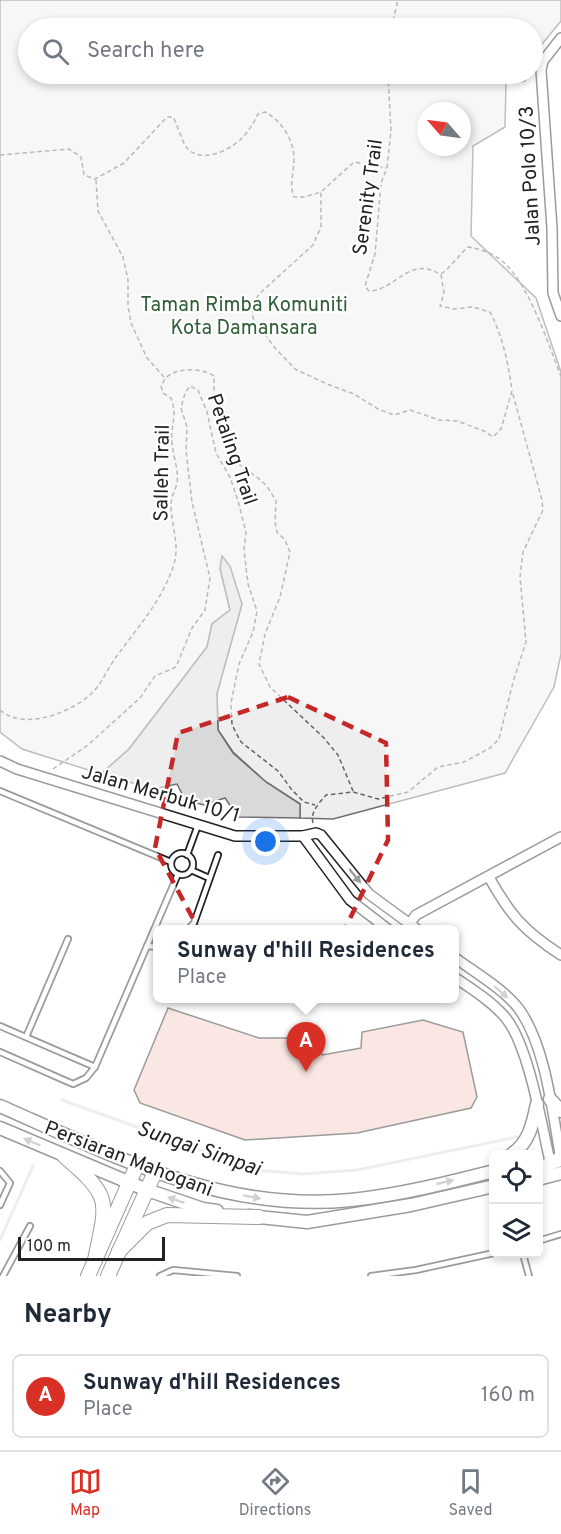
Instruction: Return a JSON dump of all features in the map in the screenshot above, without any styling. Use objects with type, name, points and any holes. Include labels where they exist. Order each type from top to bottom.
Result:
[{"type":"main road","points":[[550,1099],[561,1111]]},
{"type":"main road","points":[[517,1150],[533,1126],[537,1104]]},
{"type":"main road","name":"Persiaran Mahogani","points":[[0,1106],[137,1166],[210,1190],[262,1199],[351,1200],[421,1188],[487,1172]]},
{"type":"main road","name":"Persiaran Mahogani","points":[[0,1128],[147,1190],[203,1209],[259,1217],[307,1222],[411,1205],[489,1185]]},
{"type":"main road","points":[[64,1156],[91,1179],[102,1195],[104,1212],[95,1260]]},
{"type":"main road","points":[[543,1173],[555,1160]]},
{"type":"main road","points":[[88,1276],[137,1166]]},
{"type":"main road","points":[[108,1276],[155,1172]]},
{"type":"main road","points":[[119,1251],[147,1223],[167,1215],[259,1217]]},
{"type":"street","name":"Jalan Polo 10/3","points":[[543,65],[549,51],[561,38]]},
{"type":"street","name":"Jalan Polo 10/3","points":[[542,84],[552,228],[553,293],[561,316]]},
{"type":"street","name":"Jalan Merbuk 10/1","points":[[0,761],[235,836],[303,836],[316,833]]},
{"type":"street","points":[[316,833],[321,835],[369,894],[406,925]]},
{"type":"street","points":[[303,836],[350,900],[382,925]]},
{"type":"street","points":[[408,925],[416,915],[561,837]]},
{"type":"street","points":[[489,876],[505,906],[516,920],[561,955]]},
{"type":"street","points":[[459,961],[496,988],[518,1008],[536,1038],[550,1099],[555,1160]]},
{"type":"street","points":[[459,981],[506,1018],[521,1043],[555,1160]]},
{"type":"lane","points":[[0,791],[171,862]]},
{"type":"lane","points":[[187,855],[198,825]]},
{"type":"lane","points":[[177,854],[187,855],[193,863],[191,870],[185,874],[178,874],[172,869],[171,862],[177,854]]},
{"type":"lane","points":[[192,925],[218,855]]},
{"type":"lane","points":[[191,870],[209,878]]},
{"type":"lane","points":[[156,925],[178,874]]},
{"type":"lane","points":[[0,1052],[73,1083],[86,1078],[95,1066],[153,932]]},
{"type":"lane","points":[[26,1037],[68,939]]},
{"type":"lane","points":[[147,946],[153,947]]},
{"type":"lane","points":[[0,1026],[95,1066]]},
{"type":"lane","points":[[0,1171],[10,1183],[0,1205]]},
{"type":"lane","points":[[3,1276],[30,1226]]},
{"type":"lane","points":[[543,1239],[561,1234]]},
{"type":"lane","points":[[371,1276],[416,1270],[489,1254]]},
{"type":"lane","points":[[525,1258],[529,1276]]},
{"type":"lane","points":[[160,1276],[173,1270],[237,1276]]},
{"type":"path","points":[[394,18],[398,0]]},
{"type":"path","name":"Serenity Trail","points":[[389,84],[391,131],[387,168],[381,183],[375,254],[365,286],[369,291],[375,291],[407,272],[426,268],[441,275]]},
{"type":"path","points":[[0,155],[69,149],[81,157],[84,175],[96,179],[124,164],[167,117],[173,117],[186,147],[199,156],[215,154],[238,142],[251,127],[258,114],[265,111],[276,118],[288,135],[294,157],[291,191],[294,197],[304,197],[321,192],[354,162],[387,168]]},
{"type":"path","points":[[96,179],[98,211],[123,257],[128,280],[128,306],[131,323],[140,347],[166,378],[174,372],[191,370],[208,372],[214,376],[214,401],[227,444],[240,465],[258,477],[276,501],[277,532],[285,540],[290,552],[280,597],[265,634],[259,664],[270,687],[323,737],[338,755],[353,792]]},
{"type":"path","points":[[321,192],[321,227],[313,245],[259,294],[252,306],[253,318],[288,362],[295,369],[354,394],[378,409],[394,415],[410,410],[439,420],[457,421],[493,437],[501,429],[512,391]]},
{"type":"path","points":[[316,833],[312,818],[317,806],[326,795],[353,792],[378,799],[408,792],[438,767],[464,762],[490,748],[499,739],[513,681],[526,642],[520,577],[523,552],[543,510],[512,391],[507,357],[490,312],[473,307],[454,309],[440,306],[444,293],[441,275],[468,247],[481,249],[502,261],[519,283],[538,316],[561,376]]},
{"type":"path","name":"Salleh Trail","points":[[0,710],[7,716],[28,720],[72,708],[93,692],[144,621],[163,588],[174,565],[178,549],[171,502],[177,482],[171,432],[175,415],[171,398],[163,393],[161,386],[166,378]]},
{"type":"path","name":"Petaling Trail","points":[[42,776],[88,745],[140,698],[155,676],[176,667],[192,628],[205,610],[210,578],[192,501],[186,451],[187,428],[181,408],[185,393],[190,386],[198,390],[207,412],[216,453],[230,477],[238,501],[246,532],[244,550],[248,584],[258,611],[253,632],[239,664],[231,703],[232,725],[242,742],[278,771],[304,802],[317,806]]},
{"type":"highlighted area","points":[[288,697],[386,743],[388,840],[328,964],[212,954],[155,848],[178,733]]},
{"type":"green space","name":"Taman Rimba Komuniti Kota Damansara","points":[[0,0],[561,0],[561,21],[543,43],[543,18],[18,18],[18,84],[506,84],[505,127],[473,146],[471,236],[536,298],[561,372],[561,654],[554,687],[505,773],[333,819],[300,818],[300,804],[266,782],[233,752],[218,730],[217,693],[242,604],[220,568],[230,610],[212,624],[207,647],[129,749],[101,774],[22,749],[0,732]]},
{"type":"shaded area","points":[[222,556],[230,566],[242,604],[217,693],[218,730],[233,753],[266,782],[300,804],[300,818],[238,817],[225,798],[204,805],[185,800],[177,784],[153,789],[101,774],[129,749],[207,647],[212,624],[230,610],[220,568]]},
{"type":"building","points":[[168,1008],[259,1038],[317,1038],[322,1055],[361,1048],[362,1032],[423,1020],[463,1032],[477,1097],[471,1108],[357,1133],[245,1140],[140,1103],[134,1090]]},
{"type":"waterway","name":"Sungai Simpai","points":[[62,1100],[256,1170],[303,1174],[357,1170],[517,1137]]},
{"type":"waterway","name":"Sungai Simpai","points":[[0,1240],[33,1166]]},
{"type":"place","name":"Sunway d'hill Residences","points":[[306,1072]]}]
